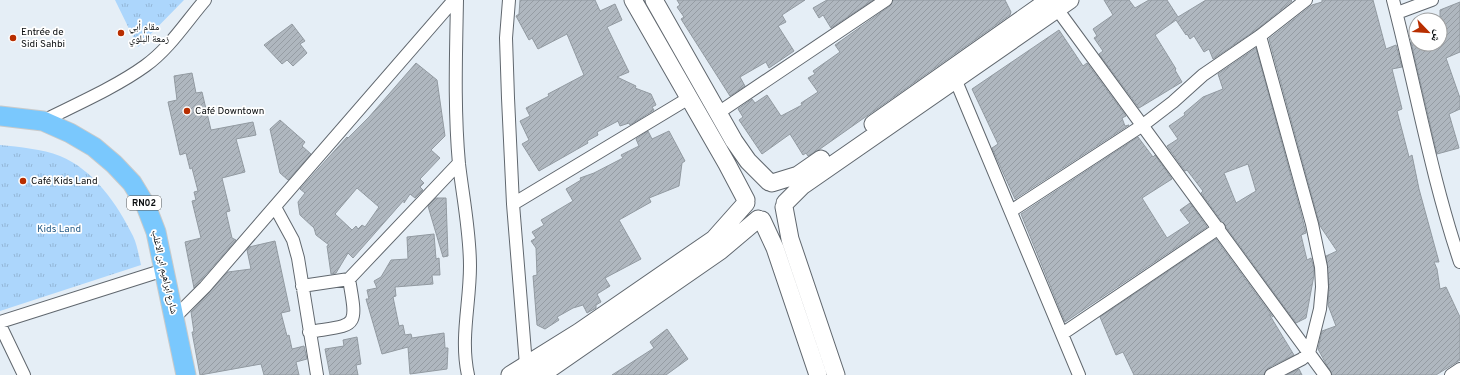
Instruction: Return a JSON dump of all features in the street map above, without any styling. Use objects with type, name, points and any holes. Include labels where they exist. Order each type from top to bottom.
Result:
[{"type":"main road","name":"شارع ابراهيم ابن الاغلب","points":[[0,116],[43,121],[70,132],[94,147],[114,164],[132,183],[146,206],[156,232],[186,375]]},
{"type":"street","points":[[43,121],[93,97],[145,66],[168,44],[205,0]]},
{"type":"street","points":[[175,317],[205,287],[454,0]]},
{"type":"street","points":[[458,0],[455,99],[459,163],[470,266],[464,337],[464,357],[468,375]]},
{"type":"street","points":[[509,0],[506,38],[513,204],[528,370]]},
{"type":"street","points":[[633,0],[746,201],[749,212],[760,220],[775,248],[818,375]]},
{"type":"street","points":[[654,0],[740,151],[770,182],[780,188],[784,194],[784,205],[790,239],[836,375]]},
{"type":"street","points":[[718,113],[886,0]]},
{"type":"street","points":[[1011,211],[1143,125],[1173,102],[1203,75],[1260,36],[1306,0]]},
{"type":"street","points":[[1393,0],[1424,137],[1454,226],[1460,262]]},
{"type":"street","points":[[1397,13],[1432,0]]},
{"type":"street","points":[[541,375],[720,251],[760,220],[776,218],[784,205],[802,186],[956,81],[1048,4]]},
{"type":"street","points":[[1048,4],[1143,125],[1325,375]]},
{"type":"street","points":[[510,375],[528,370],[579,332],[714,239],[746,201],[751,188],[756,184],[798,175],[1048,4]]},
{"type":"street","points":[[1260,36],[1312,224],[1321,267],[1320,309],[1310,353],[1302,359],[1271,375]]},
{"type":"street","points":[[956,81],[1079,375]]},
{"type":"street","points":[[513,204],[689,98]]},
{"type":"street","points":[[302,286],[349,279],[459,163]]},
{"type":"street","points":[[275,207],[293,240],[298,258],[317,375]]},
{"type":"street","points":[[1062,334],[1218,228]]},
{"type":"street","points":[[24,375],[0,323],[164,270]]},
{"type":"street","points":[[309,332],[343,326],[351,322],[354,317],[354,310],[349,279]]},
{"type":"street","points":[[1451,375],[1460,369]]},
{"type":"green space","points":[[115,0],[184,0],[138,47]]},
{"type":"green space","name":"Kids Land","points":[[0,145],[31,149],[60,156],[72,162],[94,179],[112,200],[127,224],[138,250],[141,265],[0,311]]},
{"type":"building","points":[[520,0],[595,0],[600,11],[615,4],[622,20],[607,27],[629,72],[617,77],[636,86],[635,88],[651,94],[656,105],[652,107],[654,110],[630,125],[629,123],[620,126],[618,121],[597,132],[598,135],[587,141],[588,143],[539,171],[522,144],[529,140],[520,121],[530,116],[526,108],[549,96],[548,94],[584,75],[567,34],[538,49],[532,38],[529,40],[516,16],[519,14]]},
{"type":"building","points":[[677,0],[805,0],[782,15],[786,22],[778,26],[794,51],[769,68],[766,62],[740,77],[745,86],[730,96],[681,19],[684,17],[677,7],[680,5]]},
{"type":"building","points":[[827,0],[873,0],[831,28],[823,15],[819,18],[813,8]]},
{"type":"building","points":[[893,0],[1005,0],[1011,12],[1010,15],[808,156],[806,153],[803,155],[790,134],[762,154],[739,120],[743,117],[738,109],[752,99],[755,103],[767,95],[781,116],[802,105],[801,103],[818,92],[808,78],[815,74],[813,71],[840,52],[835,45],[890,6]]},
{"type":"building","points":[[1104,0],[1129,0],[1135,8],[1149,0],[1167,0],[1178,17],[1206,0],[1292,1],[1256,30],[1213,59],[1209,49],[1204,52],[1194,36],[1190,39],[1176,20],[1155,35],[1176,69],[1175,70],[1182,82],[1139,108],[1099,54],[1103,51],[1094,38],[1097,36],[1093,29],[1113,15]]},
{"type":"building","points":[[1322,0],[1373,0],[1386,49],[1396,45],[1402,67],[1392,69],[1402,109],[1397,111],[1409,157],[1412,155],[1419,189],[1439,262],[1434,262],[1437,269],[1440,289],[1446,287],[1460,317],[1460,360],[1436,375],[1332,375],[1318,349],[1322,331],[1336,326],[1328,305],[1329,287],[1326,256],[1337,251],[1320,226],[1269,39],[1312,5],[1322,2]]},
{"type":"building","points":[[1460,2],[1460,52],[1446,58],[1460,98],[1460,109],[1449,114],[1459,148],[1437,154],[1413,52],[1448,52],[1448,12],[1440,12],[1440,10]]},
{"type":"building","points":[[292,24],[305,41],[300,44],[307,53],[293,66],[287,60],[282,64],[264,45]]},
{"type":"building","points":[[1059,30],[1083,66],[1087,63],[1126,116],[1122,118],[1125,126],[1129,125],[1015,199],[992,148],[998,144],[972,89]]},
{"type":"building","points":[[1256,48],[1306,233],[1301,235],[1307,260],[1311,258],[1314,268],[1306,318],[1296,323],[1201,193],[1203,191],[1187,170],[1185,171],[1167,146],[1178,139],[1169,126],[1185,115],[1184,113],[1203,97],[1223,89],[1218,74]],"holes":[[[1248,164],[1256,191],[1236,203],[1224,173]]]},
{"type":"building","points":[[416,63],[437,80],[445,136],[431,150],[440,158],[420,179],[424,183],[420,187],[423,190],[415,198],[410,194],[404,203],[404,200],[353,258],[348,253],[336,273],[331,274],[327,246],[329,245],[316,235],[314,228],[300,215],[298,202],[305,193],[300,189],[347,137],[348,138],[369,117]],"holes":[[[357,188],[379,207],[365,227],[362,225],[358,229],[356,226],[352,230],[335,214]]]},
{"type":"building","points":[[192,73],[196,93],[202,92],[211,130],[253,122],[256,135],[236,139],[245,172],[222,178],[230,211],[226,212],[232,238],[236,240],[194,288],[185,242],[201,238],[192,201],[196,200],[194,192],[198,191],[192,168],[190,169],[186,153],[180,155],[168,102],[177,100],[174,76]]},
{"type":"building","points":[[280,120],[305,142],[302,146],[311,154],[288,180],[280,173],[270,129]]},
{"type":"building","points":[[648,131],[652,139],[669,131],[685,161],[682,163],[679,186],[649,198],[651,202],[619,220],[641,259],[605,278],[610,286],[597,294],[601,302],[596,305],[596,308],[587,313],[583,305],[573,308],[557,317],[559,320],[545,329],[537,325],[533,276],[537,275],[536,248],[531,241],[536,238],[532,232],[544,225],[541,220],[573,201],[566,189],[581,180],[580,178],[594,173],[623,158],[621,155],[639,146],[636,139]]},
{"type":"building","points":[[1138,137],[1153,157],[1155,155],[1172,179],[1142,198],[1167,238],[1190,223],[1180,210],[1190,203],[1207,227],[1065,322],[1021,214]]},
{"type":"building","points":[[436,198],[446,198],[448,256],[443,257],[428,206]]},
{"type":"building","points":[[434,234],[436,259],[439,258],[440,275],[432,275],[433,284],[395,287],[396,296],[393,297],[399,326],[403,325],[405,335],[411,334],[412,338],[444,333],[445,348],[448,348],[447,369],[410,374],[408,347],[382,354],[366,299],[369,299],[367,290],[377,288],[374,281],[381,277],[391,260],[408,259],[407,237]]},
{"type":"building","points":[[1216,239],[1273,317],[1269,314],[1294,355],[1268,368],[1264,375],[1134,375],[1123,352],[1116,355],[1100,317]]},
{"type":"building","points":[[275,241],[290,311],[281,313],[287,336],[289,335],[292,349],[304,346],[307,359],[296,362],[299,375],[264,375],[261,364],[200,375],[192,332],[194,332],[191,312],[228,272],[251,269],[247,250],[249,247]]},
{"type":"building","points":[[667,329],[688,359],[666,375],[612,375],[654,348],[650,342]]},
{"type":"building","points":[[357,337],[361,364],[356,365],[358,375],[330,375],[325,349],[344,346],[343,340]]},
{"type":"building","points":[[1299,369],[1302,375],[1287,375]]},
{"type":"place","name":"مقام أبي زمعة البلوي","points":[[121,33]]},
{"type":"place","name":"Entrée de Sidi Sahbi","points":[[13,38]]},
{"type":"place","name":"Café Downtown","points":[[187,111]]},
{"type":"place","name":"Café Kids Land","points":[[23,181]]}]
